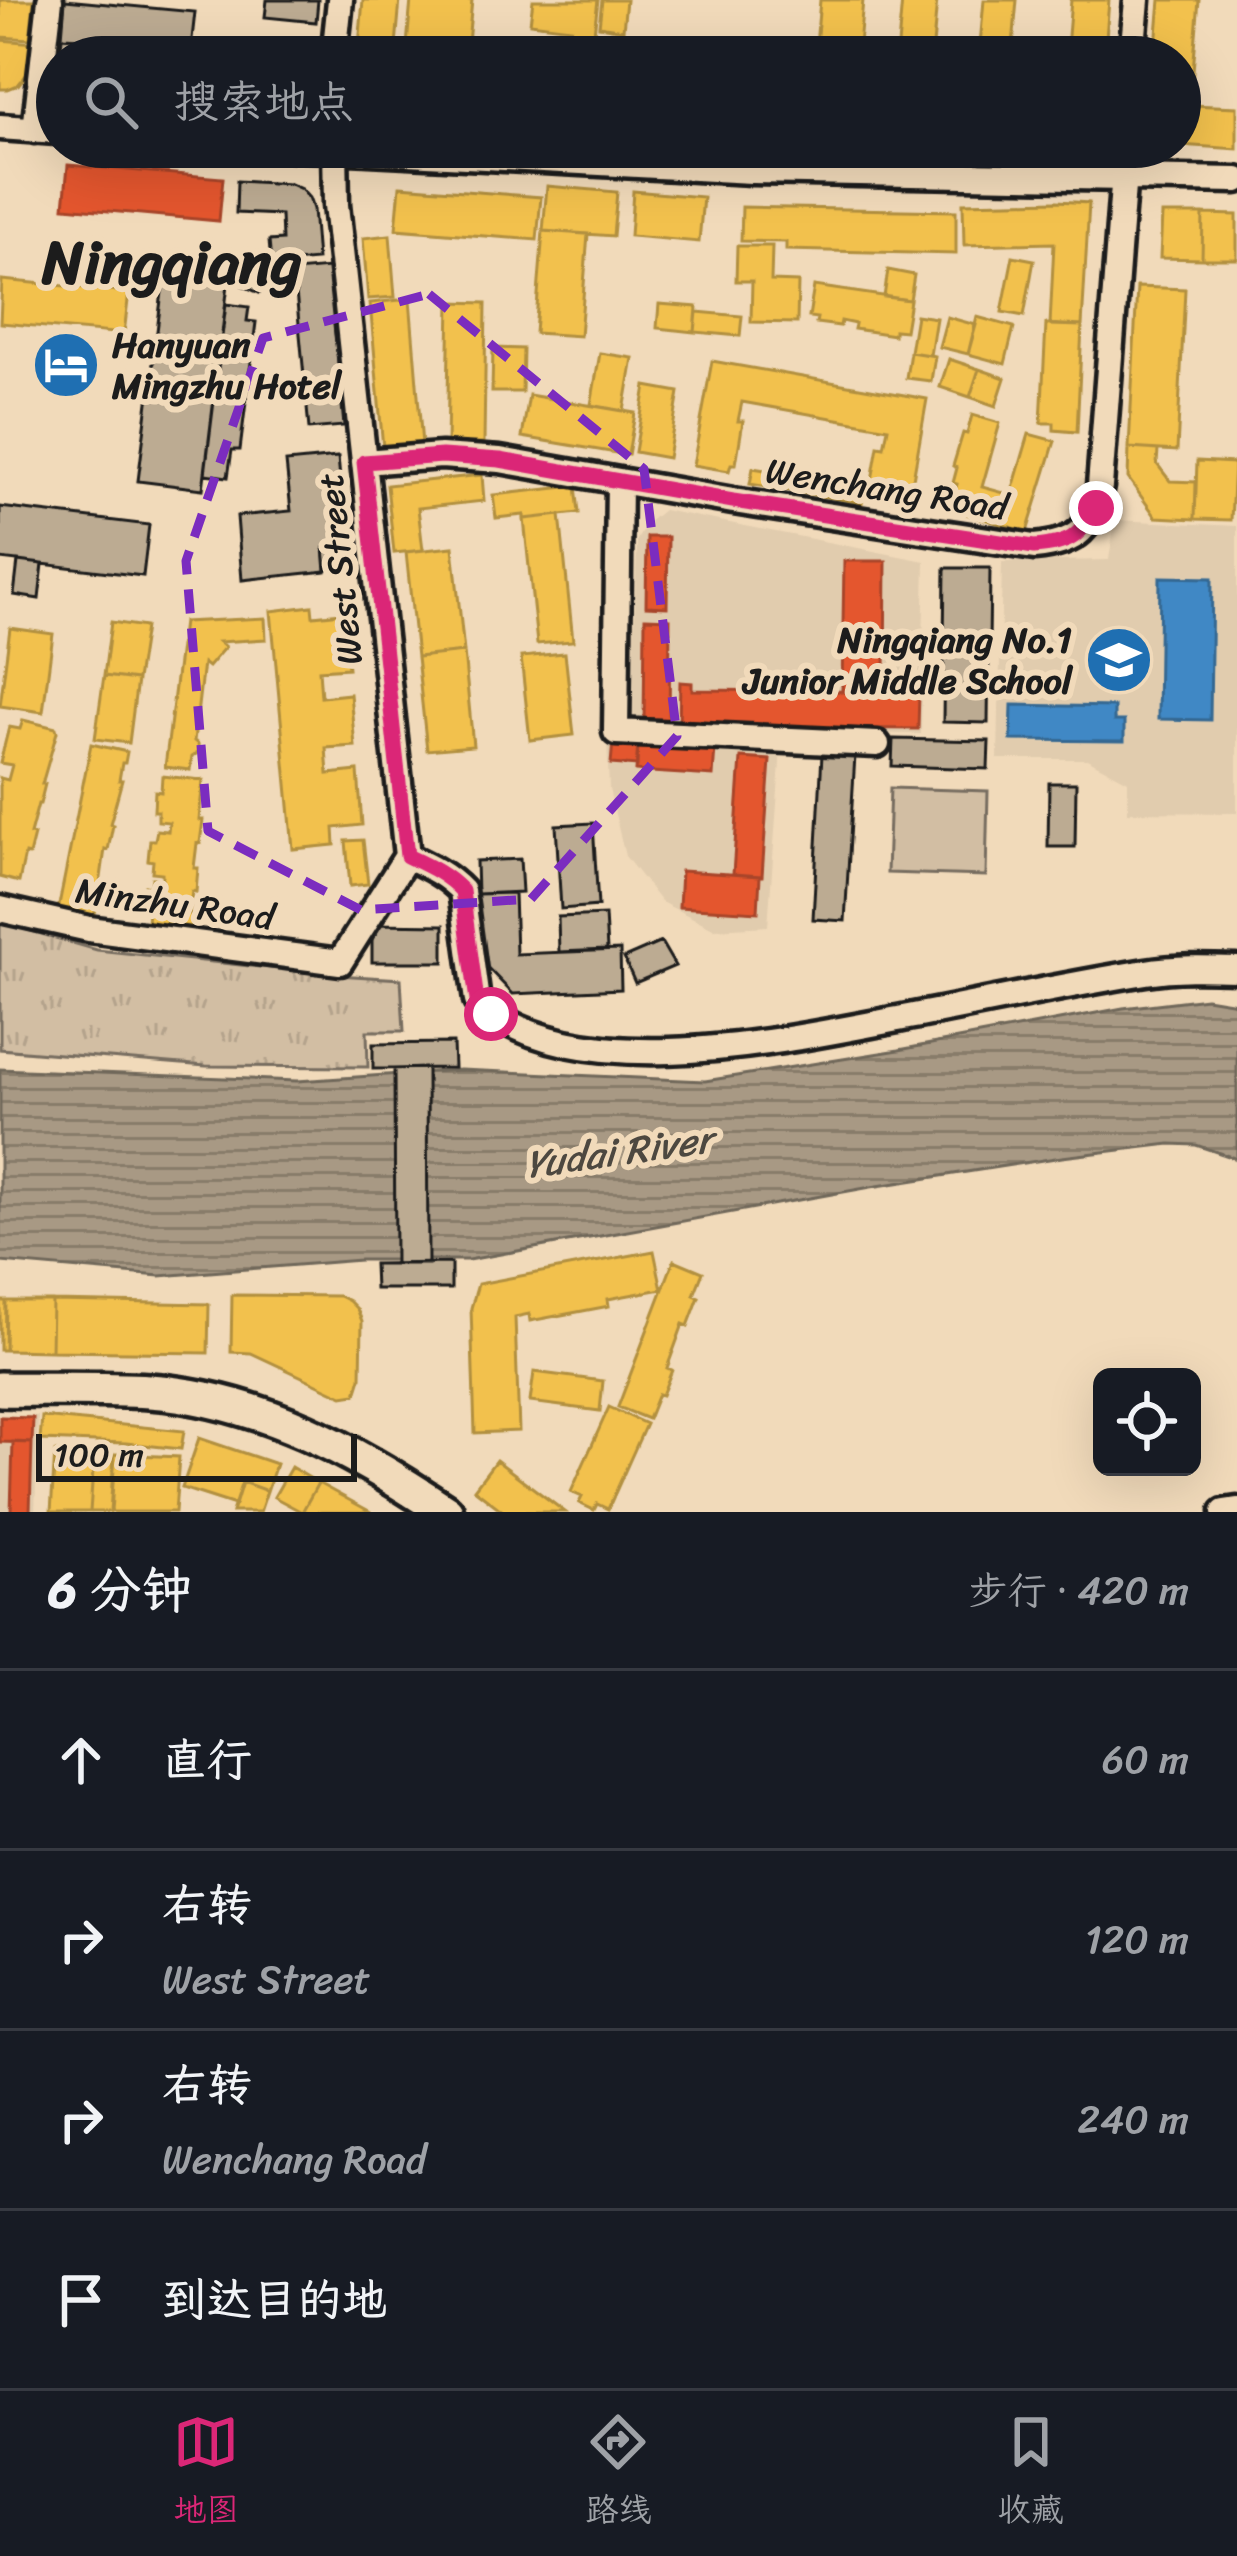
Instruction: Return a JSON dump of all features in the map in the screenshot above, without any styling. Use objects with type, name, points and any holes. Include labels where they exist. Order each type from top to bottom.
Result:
[{"type":"main road","points":[[0,1389],[148,1391],[261,1414],[361,1458],[446,1512]]},
{"type":"street","points":[[49,36],[50,0]]},
{"type":"street","points":[[336,36],[340,0]]},
{"type":"street","points":[[1134,36],[1137,0]]},
{"type":"street","points":[[0,128],[36,130]]},
{"type":"street","name":"West Street","points":[[335,168],[407,856]]},
{"type":"street","points":[[698,168],[1237,180]]},
{"type":"street","name":"Wenchang Road","points":[[364,462],[442,456],[500,460],[1034,547],[1061,544],[1083,531],[1096,508],[1100,486],[1125,168]]},
{"type":"street","points":[[619,481],[616,732],[877,744]]},
{"type":"street","points":[[407,856],[435,868],[462,891],[477,1001],[506,1022],[562,1042],[652,1050],[752,1046],[1150,971],[1237,969]]},
{"type":"street","name":"Minzhu Road","points":[[0,908],[89,929],[340,962],[407,856]]},
{"type":"street","points":[[1225,1512],[1237,1510]]},
{"type":"highlighted area","points":[[429,294],[644,469],[677,736],[531,899],[361,910],[208,831],[186,561],[263,338]]},
{"type":"shaded area","points":[[663,510],[925,561],[921,734],[648,731],[631,724],[637,540]]},
{"type":"shaded area","name":"Ningqiang No.1 Junior Middle School","points":[[1115,520],[1237,526],[1237,813],[1128,812],[1128,781],[1087,759],[998,759],[1002,562],[1109,560]]},
{"type":"shaded area","points":[[607,738],[781,749],[768,926],[715,929],[661,902],[625,856],[609,789]]},
{"type":"shaded area","points":[[0,1415],[38,1416],[35,1512],[0,1512]]},
{"type":"green space","points":[[890,788],[988,791],[986,876],[887,873]]},
{"type":"green space","points":[[0,922],[97,950],[401,979],[404,1031],[367,1031],[368,1067],[206,1066],[0,1049]]},
{"type":"water","name":"Yudai River","points":[[1206,998],[1237,1003],[1237,1159],[1196,1145],[1170,1144],[1062,1157],[468,1260],[360,1260],[160,1276],[0,1262],[0,1069],[297,1081],[460,1070],[705,1081],[1123,1008]]},
{"type":"building: 住宅","points":[[0,0],[34,0],[30,39],[0,37]]},
{"type":"building: 住宅","points":[[363,0],[400,0],[397,36],[360,36]]},
{"type":"building: 住宅","points":[[411,0],[472,0],[469,36],[408,36]]},
{"type":"building: 住宅","points":[[533,0],[598,0],[594,36],[570,36],[571,28],[530,23]]},
{"type":"building: 住宅","points":[[602,0],[626,0],[623,30],[599,26]]},
{"type":"building: 住宅","points":[[820,0],[863,0],[860,36],[817,36]]},
{"type":"building: 住宅","points":[[902,0],[937,0],[934,36],[899,36]]},
{"type":"building: 住宅","points":[[984,0],[1017,0],[1014,36],[981,36]]},
{"type":"building: 住宅","points":[[1071,0],[1109,0],[1106,36],[1068,36]]},
{"type":"building: 住宅","points":[[1160,0],[1199,0],[1196,36],[1157,36]]},
{"type":"building: 住宅","points":[[0,40],[36,43],[27,74],[8,89],[0,89]]},
{"type":"building: 住宅","points":[[1201,105],[1237,107],[1237,149],[1201,146]]},
{"type":"building: 住宅","points":[[400,186],[541,197],[537,240],[396,229]]},
{"type":"building: 住宅","points":[[547,186],[617,192],[613,236],[543,231]]},
{"type":"building: 住宅","points":[[633,191],[703,197],[699,242],[630,236]]},
{"type":"building: 住宅","points":[[963,203],[1089,203],[1082,326],[1050,325],[1054,243],[964,245]]},
{"type":"building: 住宅","points":[[742,207],[956,211],[956,254],[786,250],[786,242],[741,241]]},
{"type":"building: 住宅","points":[[1162,214],[1203,214],[1202,259],[1160,258]]},
{"type":"building: 住宅","points":[[1203,214],[1237,215],[1237,259],[1202,259]]},
{"type":"building: 住宅","points":[[543,231],[588,234],[580,336],[535,333]]},
{"type":"building: 住宅","points":[[390,235],[395,297],[368,299],[363,238]]},
{"type":"building: 住宅","points":[[737,246],[772,246],[771,281],[798,282],[797,323],[751,322],[752,281],[736,281]]},
{"type":"building: 住宅","points":[[1013,256],[1034,260],[1024,316],[1002,312]]},
{"type":"building: 住宅","points":[[888,270],[914,275],[910,300],[884,297]]},
{"type":"building: 住宅","points":[[2,280],[129,292],[124,334],[0,323]]},
{"type":"building: 住宅","points":[[814,286],[910,300],[905,331],[894,330],[894,335],[854,329],[855,324],[841,321],[840,326],[816,323],[817,318],[809,317]]},
{"type":"building: 住宅","points":[[1137,287],[1185,289],[1177,451],[1129,448]]},
{"type":"building: 住宅","points":[[410,299],[422,445],[383,448],[370,303]]},
{"type":"building: 住宅","points":[[450,302],[486,303],[484,443],[447,443]]},
{"type":"building: 住宅","points":[[659,304],[697,307],[695,332],[657,328]]},
{"type":"building: 住宅","points":[[697,312],[742,316],[740,336],[695,332]]},
{"type":"building: 住宅","points":[[916,315],[936,318],[930,355],[910,352]]},
{"type":"building: 住宅","points":[[947,317],[976,325],[968,354],[939,347]]},
{"type":"building: 住宅","points":[[977,317],[1014,327],[1005,364],[968,354]]},
{"type":"building: 住宅","points":[[1046,324],[1082,326],[1077,432],[1054,430],[1054,423],[1041,423]]},
{"type":"building: 住宅","points":[[493,348],[523,349],[522,392],[492,392]]},
{"type":"building: 住宅","points":[[910,352],[935,356],[931,381],[906,378]]},
{"type":"building: 住宅","points":[[600,353],[633,358],[624,411],[591,405]]},
{"type":"building: 住宅","points":[[949,359],[979,369],[970,397],[940,387]]},
{"type":"building: 住宅","points":[[712,361],[927,399],[909,502],[876,497],[877,487],[871,486],[878,446],[884,447],[888,428],[742,402],[736,464],[729,471],[693,465]]},
{"type":"building: 住宅","points":[[979,369],[1005,378],[996,406],[970,397]]},
{"type":"building: 住宅","points":[[646,386],[679,392],[668,458],[635,452]]},
{"type":"building: 住宅","points":[[529,395],[635,413],[628,455],[522,437]]},
{"type":"building: 住宅","points":[[972,415],[1000,423],[982,487],[1011,495],[1029,434],[1055,441],[1027,532],[950,509],[957,484],[953,483],[957,468],[953,466]]},
{"type":"building: 住宅","points":[[1129,448],[1158,450],[1157,464],[1170,481],[1196,482],[1195,519],[1156,517],[1128,478]]},
{"type":"building: 住宅","points":[[1197,461],[1234,463],[1231,520],[1195,519]]},
{"type":"building: 住宅","points":[[753,468],[865,487],[862,503],[750,484]]},
{"type":"building: 住宅","points":[[482,475],[484,501],[418,508],[423,550],[394,553],[387,485]]},
{"type":"building: 住宅","points":[[576,486],[579,513],[496,518],[493,495]]},
{"type":"building: 住宅","points":[[560,515],[573,641],[537,644],[524,519]]},
{"type":"building: 住宅","points":[[453,547],[464,652],[417,657],[406,552]]},
{"type":"building: 住宅","points":[[312,606],[313,616],[342,613],[348,668],[319,670],[321,697],[350,694],[355,746],[326,748],[328,774],[358,771],[362,825],[334,828],[335,845],[293,849],[271,611]]},
{"type":"building: 住宅","points":[[265,618],[266,639],[219,642],[225,647],[208,667],[203,663],[194,741],[199,752],[192,757],[190,770],[165,767],[183,622]]},
{"type":"building: 住宅","points":[[111,622],[145,627],[137,680],[104,676]]},
{"type":"building: 住宅","points":[[10,628],[53,634],[43,712],[0,706]]},
{"type":"building: 住宅","points":[[464,652],[473,746],[427,750],[417,657]]},
{"type":"building: 住宅","points":[[565,653],[574,735],[530,740],[521,657]]},
{"type":"building: 住宅","points":[[104,676],[137,680],[129,743],[95,739]]},
{"type":"building: 住宅","points":[[23,720],[57,732],[19,882],[0,877],[0,778],[8,780],[12,765],[0,763],[9,727],[20,729]]},
{"type":"building: 住宅","points":[[91,744],[127,752],[93,922],[57,915]]},
{"type":"building: 住宅","points":[[162,776],[203,780],[196,892],[192,891],[189,914],[194,914],[193,930],[147,925],[148,909],[142,908],[145,886],[151,887],[152,878],[162,879],[162,873],[152,872],[153,861],[148,860],[150,840],[155,840],[157,830],[168,831],[169,822],[158,821],[158,811],[154,811]]},
{"type":"building: 住宅","points":[[363,840],[368,884],[350,886],[346,841]]},
{"type":"building: 住宅","points":[[654,1251],[662,1289],[608,1299],[609,1306],[530,1321],[529,1314],[515,1317],[519,1431],[475,1433],[471,1308],[478,1284]]},
{"type":"building: 住宅","points":[[674,1260],[703,1272],[694,1295],[699,1297],[688,1326],[683,1324],[667,1368],[672,1370],[648,1419],[618,1407]]},
{"type":"building: 住宅","points":[[232,1295],[339,1296],[349,1301],[362,1321],[361,1378],[356,1394],[343,1396],[251,1353],[231,1352]]},
{"type":"building: 住宅","points":[[0,1301],[6,1301],[5,1350],[0,1350]]},
{"type":"building: 住宅","points":[[6,1301],[52,1301],[51,1351],[5,1350]]},
{"type":"building: 住宅","points":[[52,1301],[209,1304],[208,1353],[51,1351]]},
{"type":"building: 住宅","points":[[534,1372],[603,1381],[600,1411],[530,1402]]},
{"type":"building: 住宅","points":[[609,1407],[646,1424],[608,1509],[597,1504],[594,1510],[579,1503],[582,1497],[571,1492]]},
{"type":"building: 住宅","points":[[42,1417],[184,1431],[181,1449],[40,1440]]},
{"type":"building: 住宅","points":[[199,1438],[276,1464],[267,1491],[242,1482],[235,1505],[182,1488]]},
{"type":"building: 住宅","points":[[55,1452],[94,1455],[90,1512],[51,1512]]},
{"type":"building: 住宅","points":[[115,1454],[179,1457],[175,1512],[111,1512]]},
{"type":"building: 住宅","points":[[94,1455],[114,1456],[110,1512],[90,1512]]},
{"type":"building: 住宅","points":[[496,1460],[565,1512],[504,1512],[474,1489]]},
{"type":"building: 住宅","points":[[291,1467],[318,1483],[302,1512],[274,1497]]},
{"type":"building: 住宅","points":[[242,1482],[267,1491],[260,1512],[232,1512]]},
{"type":"building: 住宅","points":[[318,1483],[371,1512],[303,1510]]},
{"type":"building: 商业","points":[[68,168],[223,178],[219,221],[64,207]]},
{"type":"building: 商业","points":[[647,537],[668,537],[667,607],[646,606]]},
{"type":"building: 商业","points":[[844,561],[886,561],[885,674],[891,674],[891,692],[842,692]]},
{"type":"building: 商业","points":[[645,618],[670,619],[669,727],[644,726]]},
{"type":"building: 商业","points":[[680,682],[692,683],[692,690],[919,692],[918,729],[679,727]]},
{"type":"building: 商业","points":[[613,741],[638,743],[637,766],[611,764]]},
{"type":"building: 商业","points":[[638,743],[715,748],[713,776],[636,771]]},
{"type":"building: 商业","points":[[741,758],[770,760],[762,876],[733,874]]},
{"type":"building: 商业","points":[[681,871],[760,876],[758,912],[679,907]]},
{"type":"building: 商业","points":[[0,1417],[33,1418],[32,1443],[0,1442]]},
{"type":"building: 商业","points":[[13,1442],[32,1443],[30,1512],[11,1512]]},
{"type":"building: 学校","points":[[1160,577],[1212,578],[1210,720],[1158,719]]},
{"type":"building: 学校","points":[[1012,705],[1114,707],[1114,721],[1124,721],[1124,741],[1011,740]]},
{"type":"building: 其他","points":[[65,0],[195,12],[192,36],[62,36]]},
{"type":"building: 其他","points":[[267,0],[318,0],[316,22],[265,17]]},
{"type":"building: 其他","points":[[237,181],[301,189],[313,209],[317,260],[271,264],[269,241],[282,240],[281,215],[236,213]]},
{"type":"building: 其他","points":[[227,259],[266,277],[259,293],[220,275]]},
{"type":"building: 其他","points":[[329,268],[344,426],[309,429],[294,271]]},
{"type":"building: 其他","points":[[164,276],[228,284],[203,489],[138,481]]},
{"type":"building: 其他","points":[[226,304],[249,307],[247,321],[256,322],[240,450],[232,450],[228,477],[205,474]]},
{"type":"building: 其他","points":[[338,457],[346,546],[326,571],[242,580],[237,516],[291,511],[286,462]]},
{"type":"building: 其他","points":[[338,457],[346,546],[324,548],[326,571],[242,580],[237,516],[291,511],[286,462]]},
{"type":"building: 其他","points":[[0,507],[149,525],[143,576],[0,559]]},
{"type":"building: 其他","points":[[18,561],[43,564],[39,599],[14,595]]},
{"type":"building: 其他","points":[[945,568],[990,568],[988,723],[943,722]]},
{"type":"building: 其他","points":[[893,739],[989,741],[988,769],[892,766]]},
{"type":"building: 其他","points":[[822,754],[855,755],[845,921],[813,919]]},
{"type":"building: 其他","points":[[1049,783],[1076,783],[1075,847],[1048,847]]},
{"type":"building: 其他","points":[[593,823],[598,906],[561,909],[556,825]]},
{"type":"building: 其他","points":[[520,859],[522,892],[477,894],[476,861]]},
{"type":"building: 其他","points":[[514,893],[516,954],[620,950],[621,989],[513,994],[480,960],[477,894]]},
{"type":"building: 其他","points":[[605,915],[607,950],[559,952],[558,917]]},
{"type":"building: 其他","points":[[372,924],[444,925],[444,962],[372,962]]},
{"type":"building: 其他","points":[[661,942],[675,966],[635,983],[624,958]]},
{"type":"building: 其他","points":[[453,1043],[454,1068],[373,1069],[373,1044]]},
{"type":"building: 其他","points":[[427,1068],[428,1264],[395,1264],[394,1069]]},
{"type":"building: 其他","points":[[451,1263],[451,1289],[375,1289],[374,1264]]},
{"type":"place","name":"Hanyuan Mingzhu Hotel","points":[[66,365]]},
{"type":"place","name":"Ningqiang No.1 Junior Middle School","points":[[1119,660]]},
{"type":"district","name":"Ningqiang","points":[[172,262]]},
{"type":"route","points":[[491,1014],[477,1001],[462,891],[435,868],[407,856],[364,462],[442,456],[500,460],[1034,547],[1061,544],[1083,531],[1096,508]]}]
